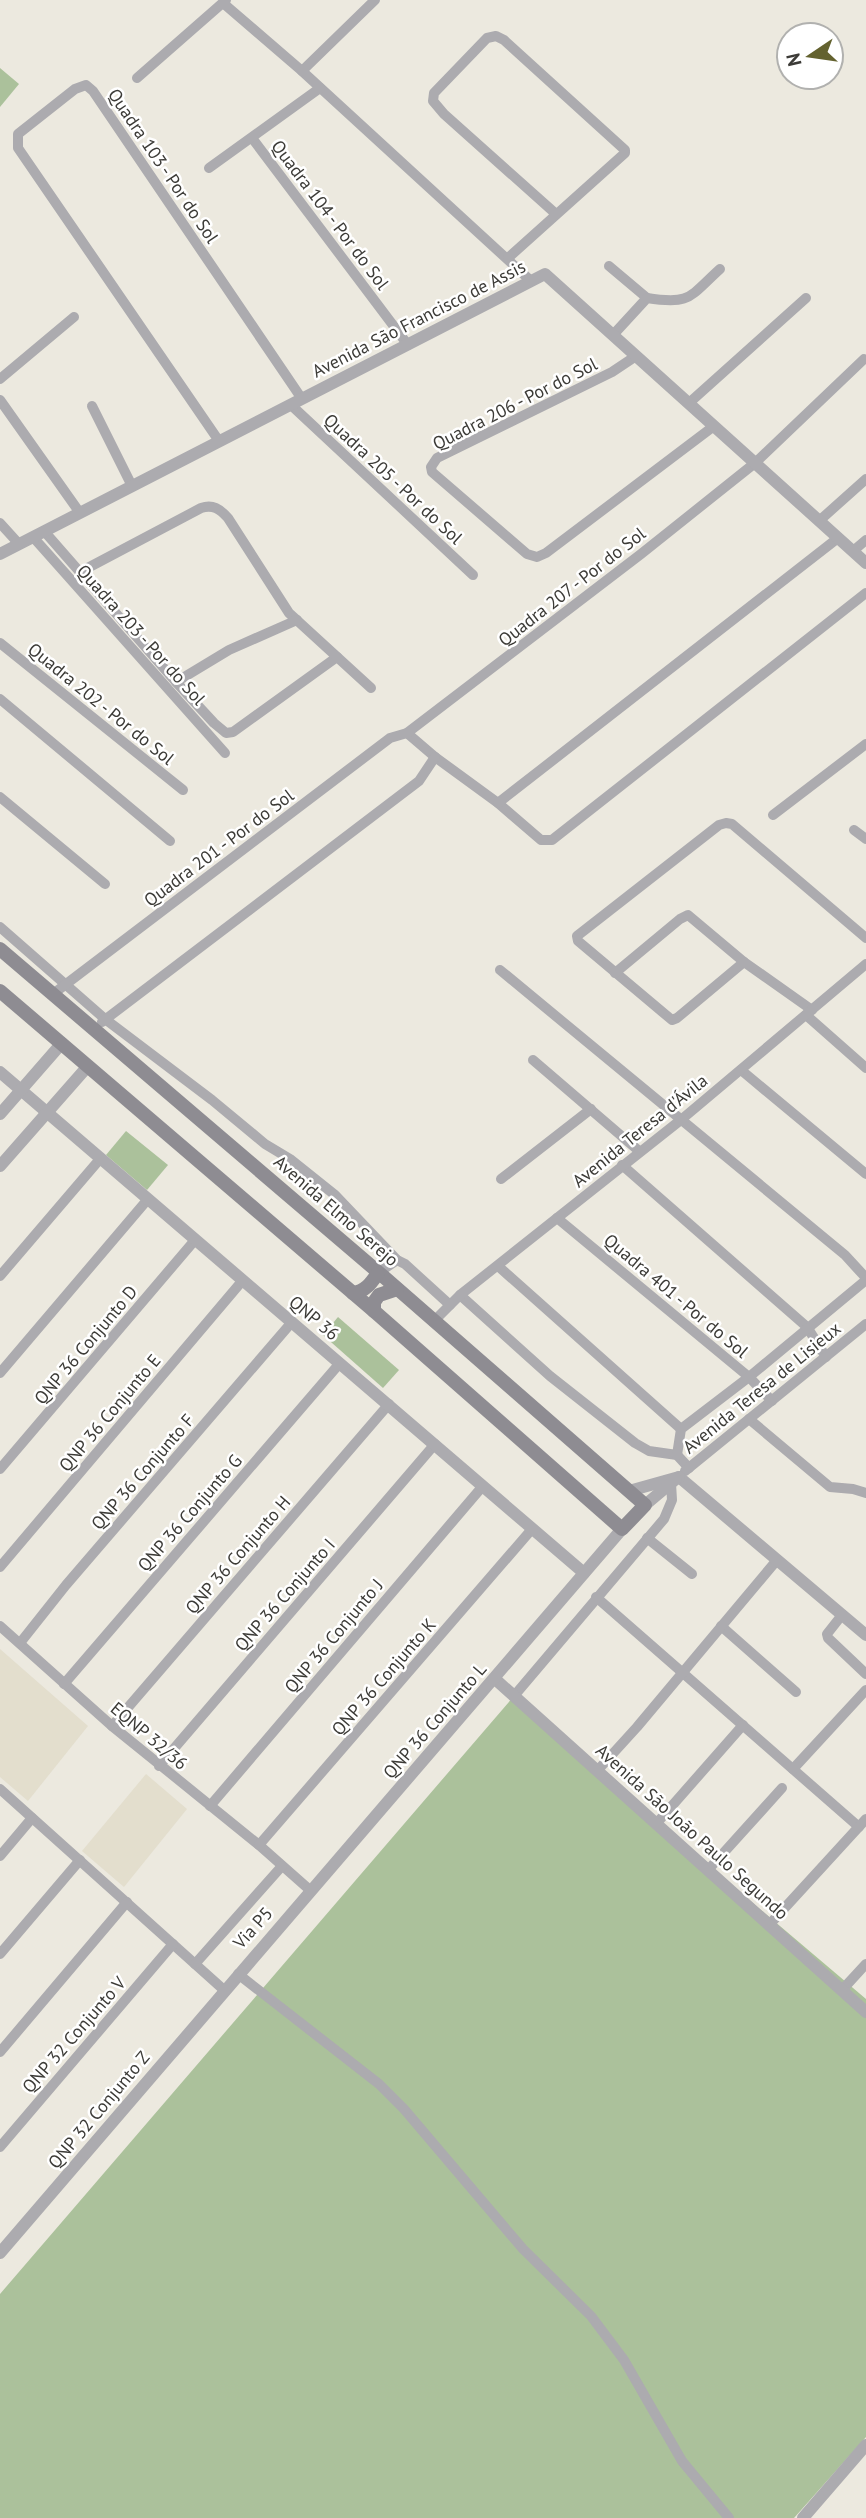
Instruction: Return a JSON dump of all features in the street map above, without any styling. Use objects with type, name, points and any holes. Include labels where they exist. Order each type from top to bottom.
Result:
[{"type":"main road","name":"Avenida Elmo Serejo","points":[[0,949],[59,989],[433,1322],[645,1505]]},
{"type":"main road","points":[[0,991],[374,1311],[622,1529],[645,1505]]},
{"type":"main road","points":[[353,1293],[368,1287],[378,1273]]},
{"type":"main road","points":[[374,1311],[374,1302],[379,1295],[397,1289]]},
{"type":"street","points":[[302,71],[374,0]]},
{"type":"street","points":[[137,78],[225,1],[531,281]]},
{"type":"street","points":[[508,258],[556,214],[625,150],[504,40],[496,36],[488,38],[434,93],[433,101],[444,114],[556,214]]},
{"type":"street","name":"Quadra 103 - Por do Sol","points":[[219,441],[18,148],[18,134],[75,89],[86,85],[93,91],[296,402]]},
{"type":"street","name":"Quadra 104 - Por do Sol","points":[[209,168],[320,88]]},
{"type":"street","name":"Quadra 104 - Por do Sol","points":[[252,138],[408,345]]},
{"type":"street","points":[[608,266],[647,298],[671,302],[686,300],[720,268]]},
{"type":"street","name":"Avenida São Francisco de Assis","points":[[0,554],[545,274],[866,563]]},
{"type":"street","points":[[613,335],[647,298]]},
{"type":"street","points":[[689,403],[806,298]]},
{"type":"street","points":[[0,379],[74,317]]},
{"type":"street","name":"Quadra 206 - Por do Sol","points":[[636,356],[612,372],[437,458],[430,467],[432,472],[527,554],[537,557],[714,426]]},
{"type":"street","name":"Quadra 207 - Por do Sol","points":[[407,733],[755,463],[864,359]]},
{"type":"street","points":[[0,400],[80,513]]},
{"type":"street","name":"Quadra 205 - Por do Sol","points":[[296,402],[473,575]]},
{"type":"street","points":[[92,407],[132,486]]},
{"type":"street","points":[[819,521],[866,479]]},
{"type":"street","points":[[80,572],[201,508],[214,506],[228,518],[279,600],[371,688]]},
{"type":"street","points":[[0,523],[19,544]]},
{"type":"street","points":[[38,534],[80,572],[176,682],[226,733],[337,656]]},
{"type":"street","name":"Quadra 203 - Por do Sol","points":[[38,534],[225,753]]},
{"type":"street","points":[[498,803],[838,538]]},
{"type":"street","points":[[853,551],[866,540]]},
{"type":"street","points":[[407,733],[541,839],[552,840],[866,593]]},
{"type":"street","points":[[176,682],[229,650],[298,620]]},
{"type":"street","name":"Quadra 202 - Por do Sol","points":[[0,643],[183,790]]},
{"type":"street","points":[[0,699],[170,841]]},
{"type":"street","name":"Quadra 201 - Por do Sol","points":[[59,989],[390,737],[407,733]]},
{"type":"street","points":[[773,814],[866,744]]},
{"type":"street","points":[[435,757],[429,768],[409,789],[99,1024],[212,1100],[265,1144],[290,1159],[335,1195],[397,1260],[405,1264],[450,1305]]},
{"type":"street","points":[[0,797],[105,884]]},
{"type":"street","points":[[744,962],[672,1020],[578,941],[577,936],[719,825],[726,823],[735,827],[866,938]]},
{"type":"street","points":[[853,830],[866,839]]},
{"type":"street","points":[[615,973],[685,915],[693,918],[809,1012],[866,1068]]},
{"type":"street","points":[[0,927],[59,989]]},
{"type":"street","name":"Avenida Teresa d'Ávila","points":[[433,1322],[460,1295],[681,1119],[866,965]]},
{"type":"street","points":[[500,970],[845,1255],[866,1279],[749,1377],[681,1429],[677,1455],[680,1476],[664,1519],[514,1696]]},
{"type":"street","points":[[0,1114],[62,1043]]},
{"type":"street","points":[[533,1060],[639,1151]]},
{"type":"street","points":[[0,1166],[88,1066]]},
{"type":"street","points":[[741,1070],[866,1174]]},
{"type":"street","name":"QNP 36","points":[[0,1072],[584,1573]]},
{"type":"street","points":[[501,1179],[591,1109]]},
{"type":"street","points":[[0,1276],[100,1159]]},
{"type":"street","points":[[622,1165],[807,1327],[826,1357]]},
{"type":"street","points":[[0,1373],[148,1199]]},
{"type":"street","name":"Quadra 401 - Por do Sol","points":[[557,1218],[749,1377],[772,1401]]},
{"type":"street","name":"QNP 36 Conjunto D","points":[[0,1469],[195,1240]]},
{"type":"street","points":[[378,1273],[397,1260]]},
{"type":"street","points":[[498,1266],[681,1429]]},
{"type":"street","name":"QNP 36 Conjunto E","points":[[0,1567],[243,1280]]},
{"type":"street","points":[[460,1295],[550,1376],[635,1443],[649,1451],[677,1455]]},
{"type":"street","name":"QNP 36 Conjunto F","points":[[20,1643],[292,1322]]},
{"type":"street","name":"Avenida Teresa de Lisieux","points":[[680,1476],[865,1325]]},
{"type":"street","name":"QNP 36 Conjunto G","points":[[64,1684],[340,1363]]},
{"type":"street","name":"QNP 36 Conjunto H","points":[[112,1727],[389,1404]]},
{"type":"street","points":[[749,1419],[830,1487],[866,1493]]},
{"type":"street","name":"QNP 36 Conjunto I","points":[[159,1766],[435,1444]]},
{"type":"street","points":[[629,1491],[680,1476]]},
{"type":"street","points":[[645,1505],[680,1476]]},
{"type":"street","points":[[680,1476],[866,1635]]},
{"type":"street","name":"QNP 36 Conjunto J","points":[[210,1806],[482,1487]]},
{"type":"street","name":"QNP 36 Conjunto K","points":[[259,1845],[532,1529]]},
{"type":"street","points":[[584,1573],[622,1529]]},
{"type":"street","points":[[647,1538],[692,1574]]},
{"type":"street","points":[[597,1771],[777,1560]]},
{"type":"street","name":"QNP 36 Conjunto L","points":[[311,1891],[584,1573]]},
{"type":"street","points":[[596,1597],[793,1769],[863,1823],[769,1925]]},
{"type":"street","points":[[842,1615],[827,1634],[828,1638],[866,1674]]},
{"type":"street","name":"EQNP 32/36","points":[[0,1626],[112,1727],[259,1845],[311,1891]]},
{"type":"street","points":[[721,1626],[796,1692]]},
{"type":"street","name":"Avenida São João Paulo Segundo","points":[[495,1679],[866,2012]]},
{"type":"street","points":[[793,1769],[866,1690]]},
{"type":"street","points":[[656,1824],[743,1725]]},
{"type":"street","points":[[708,1870],[782,1788]]},
{"type":"street","points":[[0,1789],[224,1990]]},
{"type":"street","points":[[0,1856],[32,1818]]},
{"type":"street","points":[[0,1954],[80,1860]]},
{"type":"street","points":[[195,1964],[282,1866]]},
{"type":"street","name":"Via P5","points":[[224,1990],[311,1891]]},
{"type":"street","points":[[0,2052],[127,1902]]},
{"type":"street","name":"QNP 32 Conjunto V","points":[[0,2147],[173,1944]]},
{"type":"street","points":[[842,1990],[866,1964]]},
{"type":"street","points":[[238,1974],[379,2084],[404,2109],[523,2249],[591,2316],[624,2360],[682,2461],[729,2518]]},
{"type":"street","name":"QNP 32 Conjunto Z","points":[[0,2253],[224,1990]]},
{"type":"street","points":[[803,2518],[866,2445]]},
{"type":"shaded area","points":[[0,1649],[88,1726],[28,1801],[0,1777]]},
{"type":"shaded area","points":[[146,1774],[187,1809],[124,1887],[82,1851]]},
{"type":"green space","points":[[0,68],[19,84],[0,107]]},
{"type":"green space","points":[[126,1131],[168,1165],[147,1190],[106,1155]]},
{"type":"green space","points":[[338,1317],[399,1370],[383,1388],[323,1335]]},
{"type":"green space","points":[[514,1696],[597,1771],[866,1999],[866,2437],[794,2518],[0,2518],[0,2294]]}]
